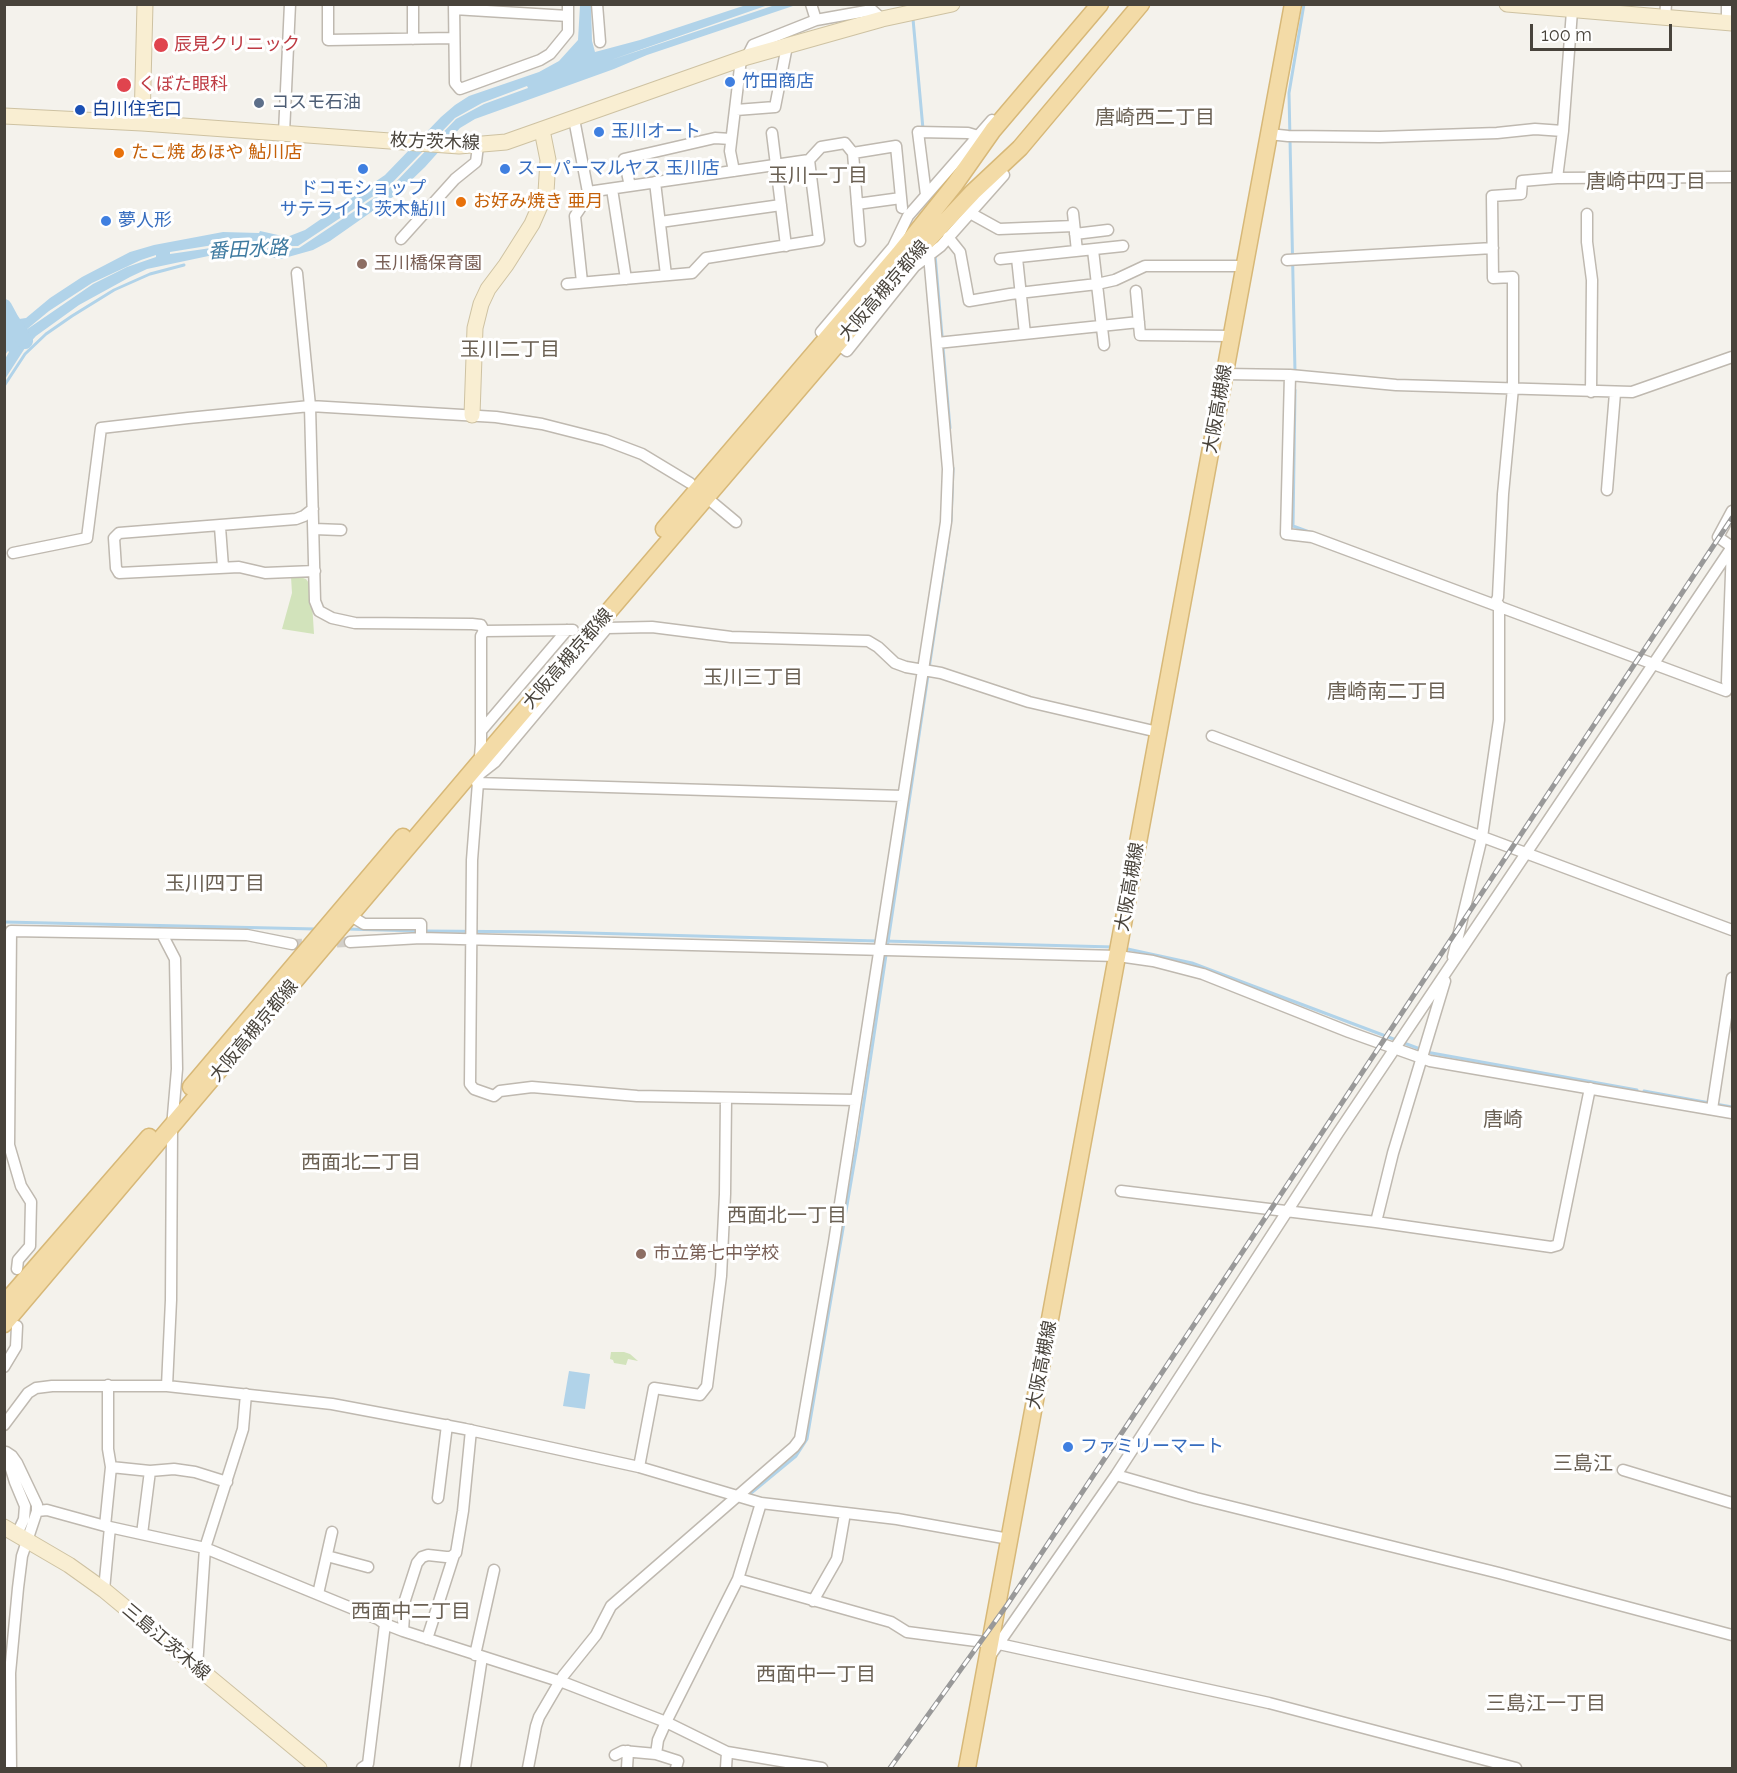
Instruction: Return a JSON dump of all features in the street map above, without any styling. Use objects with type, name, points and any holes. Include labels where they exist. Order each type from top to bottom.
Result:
[{"type":"main road","points":[[142,123],[145,4]]},
{"type":"main road","name":"枚方茨木線","points":[[4,116],[478,146],[506,142],[744,58],[882,19],[952,4]]},
{"type":"main road","name":"大阪高槻京都線","points":[[4,1304],[175,1107],[481,738],[899,254],[955,184],[993,130],[1100,4]]},
{"type":"main road","name":"大阪高槻京都線","points":[[11,1325],[172,1127],[351,916],[478,774],[910,259],[973,192],[1020,148],[1141,4]]},
{"type":"main road","name":"大阪高槻線","points":[[967,1768],[985,1664],[994,1644],[1009,1539],[1293,4]]},
{"type":"main road","points":[[1507,4],[1572,11],[1665,11],[1730,23]]},
{"type":"main road","points":[[472,415],[475,328],[481,304],[488,289],[532,224],[546,192],[548,160],[542,130]]},
{"type":"main road","name":"三島江茨木線","points":[[16,1534],[69,1565],[104,1590],[319,1768]]},
{"type":"street","points":[[284,133],[290,4]]},
{"type":"street","points":[[328,4],[328,40],[454,38]]},
{"type":"street","points":[[412,4],[413,39]]},
{"type":"street","points":[[597,4],[600,42]]},
{"type":"street","points":[[1727,4],[1730,23]]},
{"type":"street","points":[[454,7],[568,10],[568,33],[550,54],[540,60],[460,89],[454,83],[454,7]]},
{"type":"street","points":[[734,171],[730,151],[731,140],[744,58],[753,45],[814,12],[872,10],[882,19]]},
{"type":"street","points":[[1557,178],[1572,11]]},
{"type":"street","points":[[736,110],[775,107],[787,46]]},
{"type":"street","points":[[825,335],[821,332],[893,247],[908,216],[994,118],[1024,93]]},
{"type":"street","points":[[574,119],[588,192],[575,216],[582,282]]},
{"type":"street","points":[[1269,134],[1380,137],[1497,133],[1535,129],[1563,131]]},
{"type":"street","points":[[926,195],[918,132],[968,133],[978,136]]},
{"type":"street","points":[[772,134],[786,246]]},
{"type":"street","points":[[630,186],[624,159],[715,138],[731,140]]},
{"type":"street","points":[[588,192],[809,160],[821,147],[845,143],[853,153],[860,241]]},
{"type":"street","points":[[401,239],[455,179],[476,162],[478,146]]},
{"type":"street","points":[[853,153],[896,146],[902,203],[857,204]]},
{"type":"street","points":[[567,284],[692,273],[706,258],[819,240],[809,160]]},
{"type":"street","points":[[843,348],[847,351],[915,266],[948,237],[1004,175]]},
{"type":"street","points":[[1376,1222],[1393,1153],[1456,947],[1482,837],[1498,720],[1497,605],[1503,494],[1513,388],[1513,278],[1493,278],[1492,196],[1521,194],[1522,181],[1557,178],[1732,177]]},
{"type":"street","points":[[655,182],[666,275]]},
{"type":"street","points":[[612,189],[626,279]]},
{"type":"street","points":[[660,222],[781,205]]},
{"type":"street","points":[[970,213],[999,229],[1108,230]]},
{"type":"street","points":[[1073,213],[1077,251]]},
{"type":"street","points":[[1587,214],[1587,242],[1592,280],[1591,392]]},
{"type":"street","points":[[948,237],[960,252],[969,301],[1021,292],[1097,284],[1115,280],[1145,266],[1244,266]]},
{"type":"street","points":[[1000,259],[1123,246]]},
{"type":"street","points":[[1287,260],[1493,248]]},
{"type":"street","points":[[1093,250],[1104,345]]},
{"type":"street","points":[[528,1768],[536,1726],[560,1681],[596,1635],[606,1614],[617,1599],[794,1447],[800,1439],[880,949],[948,501],[947,458],[929,255]]},
{"type":"street","points":[[1017,258],[1025,334]]},
{"type":"street","points":[[297,273],[310,406],[316,605],[321,614],[355,623],[472,624],[481,625],[484,631]]},
{"type":"street","points":[[1136,291],[1140,335],[1231,336]]},
{"type":"street","points":[[937,343],[1138,322]]},
{"type":"street","points":[[1224,374],[1290,375],[1396,385],[1615,393],[1638,391],[1732,357]]},
{"type":"street","points":[[1290,375],[1286,534],[1312,537],[1725,691],[1731,685],[1727,682],[1732,547]]},
{"type":"street","points":[[1607,490],[1615,393]]},
{"type":"street","points":[[13,553],[87,538],[101,428],[310,406],[472,415],[542,424],[605,440],[642,454],[690,483]]},
{"type":"street","points":[[712,501],[736,522]]},
{"type":"street","points":[[313,508],[304,516],[296,519],[220,527],[119,533],[114,538],[116,568],[119,573],[223,567],[239,567],[265,573],[315,571]]},
{"type":"street","points":[[1732,511],[1718,537],[1732,547]]},
{"type":"street","points":[[220,527],[223,567]]},
{"type":"street","points":[[314,530],[341,530]]},
{"type":"street","points":[[994,1644],[1116,1475],[1286,1212],[1732,547]]},
{"type":"street","points":[[478,774],[495,762],[607,628],[652,627],[731,637],[868,641],[895,663],[923,671],[941,673],[1029,702],[1158,732]]},
{"type":"street","points":[[481,738],[570,630],[484,631]]},
{"type":"street","points":[[484,631],[481,636],[481,738],[472,860],[470,1084],[474,1089],[494,1096],[500,1091],[532,1087],[637,1096],[856,1100]]},
{"type":"street","points":[[1212,736],[1732,930]]},
{"type":"street","points":[[478,774],[903,796]]},
{"type":"street","points":[[351,916],[364,924],[421,924],[421,938]]},
{"type":"street","points":[[17,1269],[18,1260],[30,1246],[31,1202],[21,1186],[9,1145],[10,931],[247,935],[292,944]]},
{"type":"street","points":[[162,934],[175,958],[177,1069],[172,1127],[171,1300],[167,1386]]},
{"type":"street","points":[[350,942],[421,938],[1118,956],[1153,961],[1203,974],[1421,1058],[1732,1113]]},
{"type":"street","points":[[1712,1109],[1732,978]]},
{"type":"street","points":[[1121,1191],[1376,1222],[1551,1247],[1558,1245],[1590,1088]]},
{"type":"street","points":[[639,1467],[654,1388],[700,1395],[707,1386],[721,1276],[726,1098]]},
{"type":"street","points":[[4,1367],[16,1347],[11,1325]]},
{"type":"street","points":[[4,1425],[28,1393],[36,1388],[67,1385],[167,1386],[246,1394],[332,1404],[471,1430],[639,1467],[761,1503],[845,1512],[1009,1539]]},
{"type":"street","points":[[104,1590],[111,1467],[108,1449],[108,1386]]},
{"type":"street","points":[[197,1667],[205,1548],[243,1429],[246,1394]]},
{"type":"street","points":[[438,1498],[447,1425]]},
{"type":"street","points":[[427,1639],[456,1553],[463,1511],[471,1430]]},
{"type":"street","points":[[5,1449],[17,1463],[37,1505],[37,1511],[16,1534]]},
{"type":"street","points":[[5,1449],[25,1506],[24,1519],[16,1534],[22,1556],[9,1673],[10,1768]]},
{"type":"street","points":[[111,1467],[150,1471],[174,1469],[227,1482]]},
{"type":"street","points":[[1623,1470],[1732,1503]]},
{"type":"street","points":[[142,1534],[150,1471]]},
{"type":"street","points":[[1116,1475],[1196,1498],[1487,1570],[1732,1635]]},
{"type":"street","points":[[656,1754],[658,1740],[666,1722],[738,1579],[761,1503]]},
{"type":"street","points":[[37,1511],[48,1510],[205,1548],[403,1631],[560,1681],[666,1722],[727,1752],[822,1768]]},
{"type":"street","points":[[813,1601],[837,1559],[845,1512]]},
{"type":"street","points":[[318,1594],[332,1532]]},
{"type":"street","points":[[403,1631],[405,1600],[417,1563],[422,1557],[428,1555],[446,1557],[454,1555]]},
{"type":"street","points":[[327,1556],[368,1567]]},
{"type":"street","points":[[465,1768],[478,1656],[494,1570]]},
{"type":"street","points":[[738,1579],[891,1622],[907,1632],[994,1644],[1269,1703],[1516,1768]]},
{"type":"street","points":[[362,1768],[368,1764],[385,1624]]},
{"type":"street","points":[[615,1755],[623,1751],[656,1754],[678,1761],[676,1768]]},
{"type":"street","points":[[627,1768],[628,1752]]},
{"type":"street","points":[[726,1768],[727,1752]]},
{"type":"green space","points":[[291,577],[306,579],[311,586],[314,634],[282,629],[292,593]]},
{"type":"green space","points":[[611,1352],[630,1354],[638,1361],[628,1359],[626,1365],[614,1363],[610,1359]]},
{"type":"water","name":"番田水路","points":[[580,5],[591,5],[592,41],[595,52],[640,40],[746,5],[768,5],[611,60],[775,5],[796,5],[647,55],[475,119],[460,128],[397,194],[330,241],[313,250],[281,259],[239,252],[218,254],[147,269],[130,277],[79,305],[36,336],[25,348],[5,379],[5,359],[9,352],[5,355],[6,327],[16,323],[19,319],[26,318],[50,298],[82,277],[130,252],[154,245],[223,232],[259,233],[260,231],[287,237],[305,230],[385,175],[455,105],[469,96],[539,72],[559,61],[578,40]],"holes":[[[527,86],[528,88],[484,104],[456,119],[392,186],[299,248],[278,249],[238,244],[170,254],[170,252],[238,241],[298,246],[390,185],[455,118],[482,103]],[[156,255],[156,257],[127,267],[93,284],[26,330],[49,311],[92,283],[141,260]]]},
{"type":"water","points":[[569,1371],[590,1374],[585,1409],[563,1406]]},
{"type":"waterway","points":[[1295,372],[1289,93],[1304,4]]},
{"type":"waterway","points":[[913,19],[923,129]]},
{"type":"waterway","points":[[935,255],[950,428]]},
{"type":"waterway","points":[[4,386],[25,354],[46,334],[72,316],[114,290],[150,274],[184,265]]},
{"type":"waterway","points":[[4,307],[25,341]]},
{"type":"waterway","points":[[1295,390],[1293,526],[1312,533]]},
{"type":"waterway","points":[[951,521],[953,468]]},
{"type":"waterway","points":[[750,1494],[796,1456],[807,1439],[859,1135],[948,542]]},
{"type":"waterway","points":[[4,922],[316,929]]},
{"type":"waterway","points":[[347,929],[418,931]]},
{"type":"waterway","points":[[425,931],[552,932],[877,941]]},
{"type":"waterway","points":[[883,941],[1114,947]]},
{"type":"waterway","points":[[1123,948],[1192,963],[1420,1049]]},
{"type":"waterway","points":[[1426,1052],[1637,1090]]},
{"type":"waterway","points":[[1644,1091],[1732,1107]]},
{"type":"tunnel","points":[[292,944],[350,942]]},
{"type":"railway","points":[[890,1768],[1007,1605],[1732,518]]},
{"type":"place","name":"辰見クリニック","points":[[161,45]]},
{"type":"place","name":"竹田商店","points":[[730,82]]},
{"type":"place","name":"くぼた眼科","points":[[124,85]]},
{"type":"place","name":"コスモ石油","points":[[259,103]]},
{"type":"place","name":"白川住宅口","points":[[80,110]]},
{"type":"place","name":"玉川オート","points":[[599,132]]},
{"type":"place","name":"たこ焼 あほや 鮎川店","points":[[119,153]]},
{"type":"place","name":"ドコモショップ サテライト 茨木鮎川","points":[[363,169]]},
{"type":"place","name":"スーパーマルヤス 玉川店","points":[[505,169]]},
{"type":"place","name":"お好み焼き 亜月","points":[[461,202]]},
{"type":"place","name":"夢人形","points":[[106,221]]},
{"type":"place","name":"玉川橋保育園","points":[[362,264]]},
{"type":"place","name":"市立第七中学校","points":[[641,1254]]},
{"type":"place","name":"ファミリーマート","points":[[1068,1447]]},
{"type":"district","name":"唐崎西二丁目","points":[[1155,118]]},
{"type":"district","name":"玉川一丁目","points":[[818,176]]},
{"type":"district","name":"唐崎中四丁目","points":[[1646,182]]},
{"type":"district","name":"玉川二丁目","points":[[510,350]]},
{"type":"district","name":"玉川三丁目","points":[[753,678]]},
{"type":"district","name":"唐崎南二丁目","points":[[1387,692]]},
{"type":"district","name":"玉川四丁目","points":[[215,884]]},
{"type":"district","name":"唐崎","points":[[1503,1120]]},
{"type":"district","name":"西面北二丁目","points":[[361,1163]]},
{"type":"district","name":"西面北一丁目","points":[[787,1216]]},
{"type":"district","name":"三島江","points":[[1583,1464]]},
{"type":"district","name":"西面中二丁目","points":[[411,1612]]},
{"type":"district","name":"西面中一丁目","points":[[816,1675]]},
{"type":"district","name":"三島江一丁目","points":[[1546,1704]]}]
